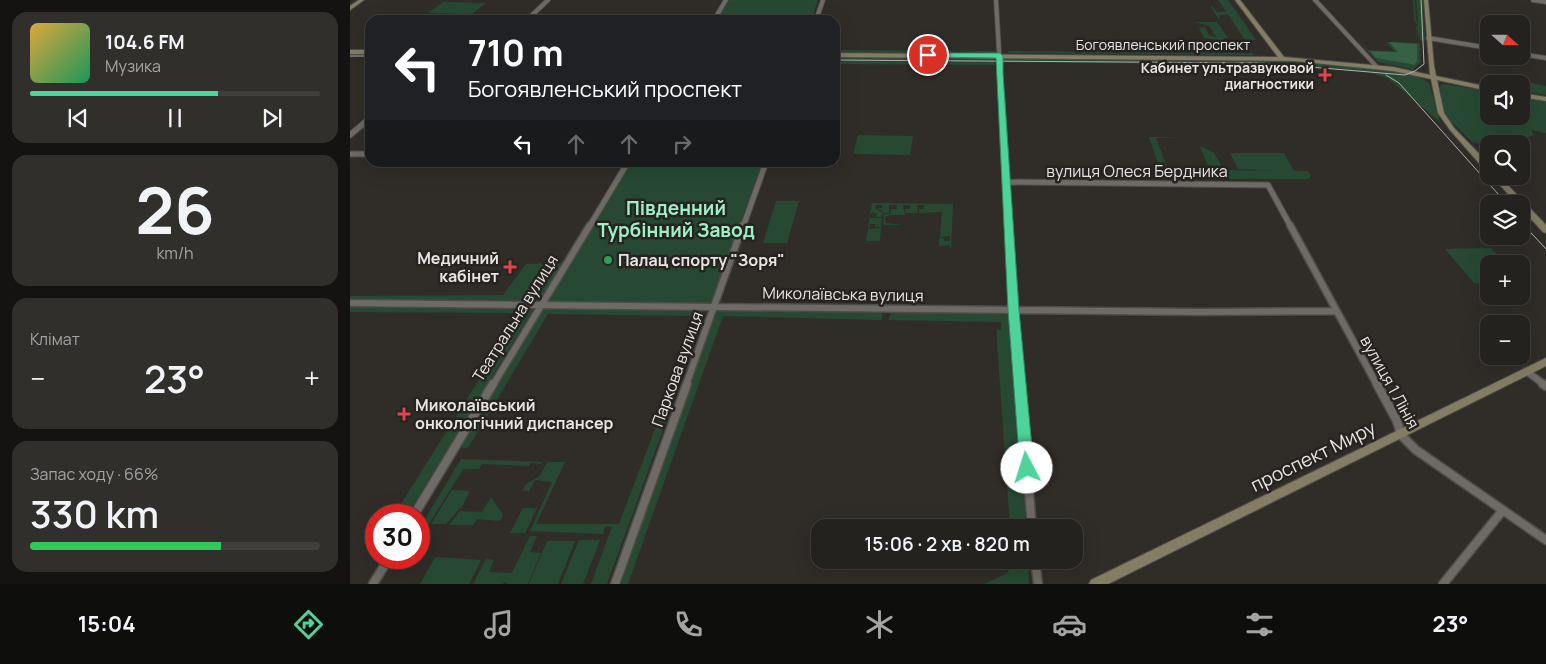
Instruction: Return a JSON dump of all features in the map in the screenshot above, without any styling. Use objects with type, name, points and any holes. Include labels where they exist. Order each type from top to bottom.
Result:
[{"type":"main road","points":[[350,8],[362,0]]},
{"type":"main road","points":[[1237,0],[1261,34],[1270,42],[1282,58]]},
{"type":"main road","points":[[1426,0],[1433,77],[1444,120],[1480,159]]},
{"type":"main road","points":[[1270,42],[1300,59]]},
{"type":"main road","points":[[350,52],[365,52]]},
{"type":"main road","name":"Богоявленський проспект","points":[[840,55],[1282,58],[1377,67],[1480,87]]},
{"type":"main road","points":[[1530,96],[1546,99]]},
{"type":"main road","points":[[1504,185],[1546,230]]},
{"type":"main road","name":"проспект Миру","points":[[1095,584],[1546,362]]},
{"type":"street","points":[[532,15],[548,0]]},
{"type":"street","points":[[717,15],[726,0]]},
{"type":"street","points":[[818,15],[823,0]]},
{"type":"street","points":[[996,0],[1014,310],[1031,519]]},
{"type":"street","points":[[1315,0],[1377,67]]},
{"type":"street","points":[[1533,0],[1546,2]]},
{"type":"street","points":[[1428,38],[1480,47]]},
{"type":"street","points":[[1530,55],[1546,58]]},
{"type":"street","points":[[350,134],[365,122]]},
{"type":"street","points":[[350,154],[365,154]]},
{"type":"street","name":"Театральна вулиця","points":[[421,504],[625,167]]},
{"type":"street","name":"Паркова вулиця","points":[[615,584],[764,167]]},
{"type":"street","name":"вулиця Олеся Бердника","points":[[1006,182],[1268,185]]},
{"type":"street","name":"вулиця 1 Лінія","points":[[1268,185],[1335,311],[1394,416],[1401,435],[1416,450],[1546,540]]},
{"type":"street","name":"Миколаївська вулиця","points":[[350,303],[1199,312],[1335,311]]},
{"type":"street","points":[[1526,371],[1546,386]]},
{"type":"street","points":[[1443,584],[1503,510]]},
{"type":"street","points":[[373,584],[382,569]]},
{"type":"street","points":[[1036,569],[1038,584]]},
{"type":"green space","points":[[729,0],[818,0],[813,15],[720,15]]},
{"type":"green space","points":[[1218,0],[1228,0],[1256,40],[1245,40],[1229,16],[1236,19],[1226,14],[1219,15],[1220,18],[1218,18],[1210,6],[1217,12],[1226,11]]},
{"type":"green space","points":[[1413,0],[1415,0],[1416,20],[1418,23],[1416,0],[1423,0],[1425,41],[1420,40],[1419,31],[1418,40],[1416,26],[1418,25],[1414,20]]},
{"type":"green space","points":[[443,2],[486,3],[472,14],[428,13]]},
{"type":"green space","points":[[1195,22],[1217,22],[1228,38],[1224,38],[1224,41],[1204,38],[1199,28],[1205,27],[1209,35],[1216,37],[1209,26]]},
{"type":"green space","points":[[1354,37],[1368,50],[1395,52],[1386,42],[1420,43],[1420,63],[1413,69],[1378,62]]},
{"type":"green space","points":[[1389,42],[1417,44],[1417,62],[1414,65],[1376,58],[1370,51],[1398,52]]},
{"type":"green space","points":[[840,50],[999,51],[998,53],[957,51],[947,53],[840,52]]},
{"type":"green space","points":[[1008,51],[1253,53],[1254,55],[1009,53]]},
{"type":"green space","points":[[840,56],[993,58],[995,65],[840,64]]},
{"type":"green space","points":[[1002,58],[1267,60],[1352,65],[1399,72],[1418,77],[1429,83],[1440,122],[1389,79],[1369,72],[1291,65],[1001,62]]},
{"type":"green space","points":[[1530,83],[1546,86],[1546,95],[1530,92]]},
{"type":"green space","points":[[1443,84],[1480,90],[1480,125],[1530,125],[1530,99],[1546,102],[1546,133],[1531,130],[1534,135],[1530,136],[1480,135],[1480,144],[1472,142],[1453,123],[1448,122],[1444,115],[1440,86]]},
{"type":"green space","points":[[858,135],[913,136],[910,155],[853,154]]},
{"type":"green space","points":[[1149,137],[1179,137],[1156,138],[1169,173],[1209,175],[1210,179],[1163,178]]},
{"type":"green space","points":[[1200,146],[1214,153],[1224,170],[1280,171],[1238,169],[1230,153],[1284,153],[1294,171],[1308,171],[1311,176],[1309,179],[1213,179]]},
{"type":"green space","points":[[628,167],[761,167],[713,300],[708,303],[549,302],[548,300]]},
{"type":"green space","points":[[776,201],[799,201],[787,243],[763,243]]},
{"type":"green space","points":[[872,203],[953,204],[951,249],[949,245],[939,246],[939,238],[944,238],[944,241],[950,241],[950,236],[940,237],[942,212],[919,213],[919,209],[924,209],[924,205],[917,205],[918,213],[905,213],[905,209],[910,209],[910,205],[903,205],[905,215],[885,217],[886,223],[904,225],[883,225],[884,214],[890,214],[891,209],[897,209],[897,205],[889,205],[889,213],[884,213],[878,208],[882,208],[882,205],[876,205],[875,208],[883,213],[882,217],[876,217],[877,213],[871,213],[870,218],[882,218],[881,227],[875,227],[875,224],[870,224],[869,229],[881,228],[880,241],[866,241]]},
{"type":"green space","points":[[1491,248],[1498,255],[1480,255],[1480,283],[1474,283],[1445,249]]},
{"type":"green space","points":[[562,263],[542,296],[532,301],[350,300],[350,296],[503,295],[526,264]]},
{"type":"green space","points":[[350,306],[529,308],[532,311],[414,504],[401,504],[521,313],[350,312]]},
{"type":"green space","points":[[545,308],[698,309],[702,310],[705,314],[607,584],[591,584],[612,527],[605,526],[603,534],[530,531],[552,482],[535,480],[529,491],[522,491],[526,484],[540,476],[547,462],[565,462],[536,524],[619,524],[698,316],[548,314],[468,448],[463,448],[460,445],[539,312]]},
{"type":"green space","points":[[720,310],[878,311],[883,314],[882,320],[723,316],[628,584],[619,584],[716,312]]},
{"type":"green space","points":[[892,311],[1013,315],[1026,519],[1009,519],[997,342],[997,330],[1001,330],[1001,322],[888,320]]},
{"type":"green space","points":[[461,459],[542,462],[541,464],[531,463],[529,466],[482,464],[479,469],[463,469],[430,522],[430,511]]},
{"type":"green space","points":[[452,490],[470,491],[463,505],[446,524],[431,524]]},
{"type":"green space","points":[[491,497],[503,515],[500,521],[477,519],[473,525],[449,525],[460,511],[482,512]]},
{"type":"green space","points":[[523,508],[537,508],[525,533],[510,533]]},
{"type":"green space","points":[[530,536],[537,536],[530,552],[541,553],[528,584],[507,584],[506,582],[502,584],[473,584],[486,559],[494,560],[489,572],[512,573]]},
{"type":"green space","points":[[579,540],[600,540],[583,584],[561,584]]},
{"type":"green space","points":[[547,541],[575,541],[558,584],[529,584]]},
{"type":"green space","points":[[435,557],[481,560],[469,584],[420,584]]},
{"type":"green space","points":[[1009,569],[1028,569],[1029,584],[984,584],[1008,573]]},
{"type":"tram line","points":[[840,60],[1263,63],[1405,75],[1415,71],[1424,64],[1421,0]]},
{"type":"tram line","points":[[350,56],[365,56]]},
{"type":"tram line","points":[[1386,75],[1399,83],[1499,195]]},
{"type":"tram line","points":[[1530,232],[1546,249]]},
{"type":"place","name":"Кабинет ультразвуковой диагностики","points":[[1325,75]]},
{"type":"place","name":"Палац спорту \"Зоря\"","points":[[608,260]]},
{"type":"place","name":"Медичний кабінет","points":[[510,267]]},
{"type":"place","name":"Миколаївський онкологічний диспансер","points":[[404,414]]},
{"type":"district","name":"Південний Турбінний Завод","points":[[676,219]]},
{"type":"route","points":[[928,55],[1000,56],[998,60],[1014,310],[1027,468]]}]
